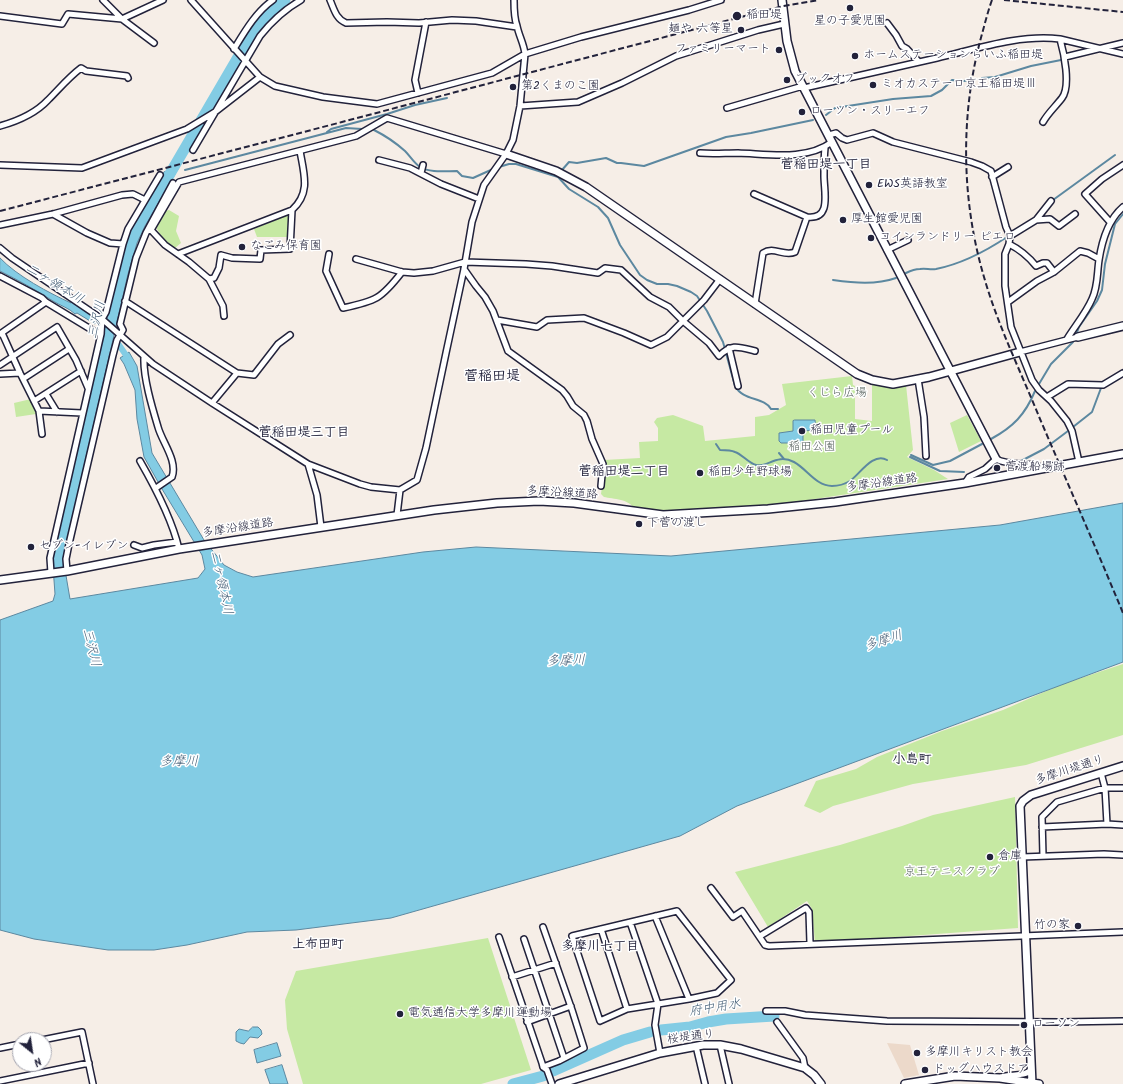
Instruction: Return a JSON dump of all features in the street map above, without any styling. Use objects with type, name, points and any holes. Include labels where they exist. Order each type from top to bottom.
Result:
[{"type":"street","points":[[103,0],[122,19],[154,43]]},
{"type":"street","points":[[0,16],[62,24],[68,14],[122,19],[163,0]]},
{"type":"street","points":[[190,0],[260,78],[275,86],[323,96],[377,104],[492,73],[525,54],[581,37],[689,10],[720,0]]},
{"type":"street","points":[[234,49],[249,25],[273,0]]},
{"type":"street","points":[[193,150],[260,36],[284,11],[301,0]]},
{"type":"street","points":[[330,0],[341,21],[346,23],[426,22],[452,20],[476,21],[517,27]]},
{"type":"street","points":[[0,248],[12,258],[104,320],[144,357],[212,403],[308,464],[360,484],[371,487],[400,490],[417,480],[426,448],[464,268],[472,222],[479,199],[484,185],[506,154],[513,140],[520,106],[525,54],[525,47],[517,27],[514,12],[514,0]]},
{"type":"street","points":[[782,0],[784,24],[792,63],[803,87],[996,460],[1006,463],[1037,465],[1042,468]]},
{"type":"street","points":[[418,93],[415,80],[426,22]]},
{"type":"street","points":[[886,23],[896,35],[902,46],[907,48],[919,62]]},
{"type":"street","points":[[520,106],[578,102],[622,84],[676,56],[758,30],[784,24]]},
{"type":"street","points":[[727,108],[803,87],[919,62],[984,46],[1026,39],[1060,39],[1123,54]]},
{"type":"street","points":[[1043,122],[1064,96],[1066,88],[1065,57],[1060,39]]},
{"type":"street","points":[[1065,57],[1123,43]]},
{"type":"street","points":[[0,126],[13,123],[36,110],[81,68],[127,76],[128,78]]},
{"type":"street","points":[[0,165],[82,168],[187,129],[215,112],[260,78]]},
{"type":"street","points":[[224,316],[223,306],[209,279],[165,245],[151,230],[179,182],[356,136],[387,118],[506,154],[556,172],[586,187],[858,374],[872,380],[893,384],[918,379],[1123,326]]},
{"type":"street","points":[[754,194],[807,217],[815,217],[820,215],[826,204],[824,176],[825,148],[830,139],[836,133],[847,140],[873,133],[893,142],[982,166],[991,171],[1010,236],[1005,254],[1005,286],[1010,327],[1032,380],[1067,421],[1072,431],[1079,462]]},
{"type":"street","points":[[700,154],[797,154],[813,152],[825,148]]},
{"type":"street","points":[[178,254],[292,210],[303,196],[305,181],[300,151]]},
{"type":"street","points":[[379,160],[410,168],[422,169],[441,184],[479,199]]},
{"type":"street","points":[[1110,222],[1085,194],[1102,179],[1123,165]]},
{"type":"street","points":[[992,177],[1008,167]]},
{"type":"street","points":[[52,573],[50,558],[82,413],[123,244],[128,229],[160,175]]},
{"type":"street","points":[[66,571],[66,559],[69,544],[112,355],[119,333],[122,330],[120,324],[136,258],[143,239],[173,183]]},
{"type":"street","points":[[0,225],[53,214],[122,195],[133,194],[145,200]]},
{"type":"street","points":[[1010,236],[1036,220],[1051,200]]},
{"type":"street","points":[[209,279],[214,278],[219,268],[221,255],[232,258],[260,259],[261,250],[290,249],[292,210]]},
{"type":"street","points":[[1073,338],[1092,299],[1097,283],[1099,259],[1110,222],[1122,210]]},
{"type":"street","points":[[53,214],[93,236],[110,243],[123,244]]},
{"type":"street","points":[[1036,220],[1050,219],[1059,226],[1075,214]]},
{"type":"street","points":[[755,304],[763,253],[769,250],[787,254],[795,252],[807,217]]},
{"type":"street","points":[[887,250],[908,240]]},
{"type":"street","points":[[1009,244],[1023,251],[1036,266],[1047,263],[1054,272]]},
{"type":"street","points":[[1008,302],[1037,281],[1054,272],[1080,251],[1088,253],[1099,259]]},
{"type":"street","points":[[329,254],[326,271],[343,308],[366,303],[382,295],[388,290],[402,272]]},
{"type":"street","points":[[356,259],[414,274],[465,262],[552,266],[598,274],[605,268],[621,270],[650,297],[669,307],[709,343],[718,356],[734,346],[755,351]]},
{"type":"street","points":[[464,268],[485,297],[497,320],[508,351],[562,390],[573,406],[584,415],[603,464],[601,486]]},
{"type":"street","points":[[0,276],[31,291],[46,302],[101,334]]},
{"type":"street","points":[[497,320],[537,327],[547,320],[584,318],[651,345],[667,337],[702,302],[720,280]]},
{"type":"street","points":[[125,301],[237,373],[254,375],[278,344],[290,335]]},
{"type":"street","points":[[42,434],[39,411],[1,333],[46,302]]},
{"type":"street","points":[[0,364],[57,327],[81,371],[88,388]]},
{"type":"street","points":[[23,379],[69,349]]},
{"type":"street","points":[[727,350],[738,386]]},
{"type":"street","points":[[144,357],[143,368],[158,428],[171,459],[173,470],[172,477],[156,488]]},
{"type":"street","points":[[34,402],[81,371]]},
{"type":"street","points":[[212,403],[237,373]]},
{"type":"street","points":[[1047,397],[1068,384],[1104,385],[1123,373]]},
{"type":"street","points":[[0,374],[20,374]]},
{"type":"street","points":[[918,379],[924,416],[926,456]]},
{"type":"street","points":[[46,394],[57,412]]},
{"type":"street","points":[[39,411],[82,413]]},
{"type":"street","name":"多摩沿線道路","points":[[0,580],[66,571],[180,546],[224,542],[397,515],[497,503],[574,503],[663,515],[690,515],[768,509],[965,483],[1123,454]]},
{"type":"street","points":[[134,545],[142,548],[154,545],[180,546],[156,488],[140,460]]},
{"type":"street","points":[[965,483],[969,477],[982,471],[996,460]]},
{"type":"street","points":[[308,464],[317,495],[321,527]]},
{"type":"street","points":[[397,515],[400,490]]},
{"type":"street","name":"多摩川堤通り","points":[[1022,857],[1019,809],[1021,803],[1025,799],[1031,795],[1123,766]]},
{"type":"street","points":[[1100,773],[1105,788],[1107,824]]},
{"type":"street","points":[[1043,856],[1042,817],[1057,802],[1105,788],[1123,788]]},
{"type":"street","points":[[1042,827],[1107,824],[1123,825]]},
{"type":"street","points":[[906,1084],[955,1076],[1000,1078],[1034,1084],[1031,1070],[1022,857],[1104,854],[1123,855]]},
{"type":"street","points":[[711,888],[732,918],[742,911],[765,945],[768,946],[810,943],[1123,932]]},
{"type":"street","points":[[760,936],[806,908],[809,912],[810,943]]},
{"type":"street","points":[[677,911],[731,980],[717,993],[627,1009],[600,1021],[572,936],[630,922],[677,911]]},
{"type":"street","points":[[655,916],[689,999]]},
{"type":"street","points":[[630,922],[658,1004],[655,1025],[660,1053]]},
{"type":"street","points":[[543,927],[584,1048],[543,1067]]},
{"type":"street","points":[[601,929],[627,1009]]},
{"type":"street","points":[[499,937],[543,1067],[547,1070],[552,1084]]},
{"type":"street","points":[[524,939],[564,1058]]},
{"type":"street","points":[[512,977],[556,963]]},
{"type":"street","points":[[527,1022],[571,1006]]},
{"type":"street","points":[[766,1011],[785,1011],[805,1015],[887,1021],[1123,1021]]},
{"type":"street","points":[[777,1022],[803,1058],[805,1068]]},
{"type":"street","points":[[52,1038],[82,1032],[93,1084]]},
{"type":"street","points":[[720,1045],[729,1084]]},
{"type":"street","name":"桜堤通り","points":[[559,1084],[660,1053],[696,1046],[720,1045],[805,1068],[814,1075],[821,1084]]},
{"type":"street","points":[[0,1048],[12,1046]]},
{"type":"street","points":[[696,1046],[705,1084]]},
{"type":"street","points":[[0,1081],[88,1063]]},
{"type":"street","points":[[1000,1078],[1007,1075],[1026,1074],[1031,1070]]},
{"type":"shaded area","points":[[887,1043],[910,1045],[919,1075],[904,1078]]},
{"type":"green space","points":[[169,210],[179,216],[176,231],[181,243],[175,248],[164,239],[156,227],[165,211]]},
{"type":"green space","points":[[290,214],[289,237],[257,237],[254,229]]},
{"type":"green space","name":"稲田公園","points":[[852,376],[853,385],[855,386],[855,419],[872,421],[872,383],[893,387],[906,385],[913,450],[907,457],[934,470],[948,479],[775,505],[673,511],[634,509],[625,501],[604,497],[601,494],[605,464],[604,460],[640,458],[639,442],[658,441],[658,428],[654,422],[657,418],[673,415],[703,426],[705,441],[755,436],[755,417],[769,415],[786,405],[782,384]]},
{"type":"green space","points":[[31,399],[36,414],[16,417],[14,403]]},
{"type":"green space","points":[[967,415],[981,441],[959,452],[950,423]]},
{"type":"green space","points":[[1123,664],[1123,735],[1026,765],[913,784],[833,806],[820,813],[804,806],[816,781],[856,769],[877,757],[942,731],[1003,710],[1060,685]]},
{"type":"green space","name":"京王テニスクラブ","points":[[1015,797],[1018,928],[815,943],[812,909],[807,901],[768,927],[735,872],[840,845],[933,815]]},
{"type":"green space","name":"電気通信大学多摩川運動場","points":[[488,938],[531,1070],[481,1084],[303,1084],[287,1029],[285,1000],[296,971]]},
{"type":"water","name":"多摩川","points":[[178,169],[145,226],[137,243],[128,274],[63,558],[70,599],[198,578],[205,569],[202,555],[144,457],[137,419],[135,390],[120,358],[129,352],[137,366],[152,453],[204,540],[224,565],[237,572],[253,577],[423,552],[476,547],[671,556],[1000,525],[1123,503],[1123,662],[737,806],[680,836],[391,918],[296,930],[247,932],[187,945],[154,950],[108,950],[34,939],[0,930],[0,620],[53,601],[55,594],[52,553],[123,250],[131,230],[164,172]]},
{"type":"water","points":[[0,258],[24,278],[62,299],[71,303],[72,301],[98,320],[95,324],[77,313],[75,314],[34,289],[0,271]]},
{"type":"water","points":[[815,420],[816,430],[803,431],[803,442],[801,443],[781,443],[779,441],[779,433],[793,431],[793,421]]},
{"type":"water","points":[[253,1027],[258,1027],[261,1030],[262,1034],[258,1038],[250,1037],[244,1044],[236,1041],[236,1032],[239,1029],[248,1031]]},
{"type":"water","points":[[277,1043],[281,1056],[257,1063],[254,1050]]},
{"type":"water","points":[[282,1065],[288,1084],[270,1084],[265,1070]]},
{"type":"waterway","name":"三沢川","points":[[164,184],[259,23],[285,0]]},
{"type":"waterway","points":[[982,78],[995,77],[1031,66],[1061,60]]},
{"type":"waterway","points":[[826,115],[835,108],[893,99],[931,96],[942,90],[952,80],[964,81],[975,79]]},
{"type":"waterway","points":[[327,132],[331,129],[415,105],[447,98]]},
{"type":"waterway","points":[[562,170],[569,162],[577,163],[606,158],[617,163],[644,166],[726,137],[813,120]]},
{"type":"waterway","points":[[185,170],[346,128],[362,129]]},
{"type":"waterway","points":[[374,130],[398,145],[420,167],[424,169],[457,171],[462,176],[473,178],[493,169]]},
{"type":"waterway","points":[[1053,200],[1115,155]]},
{"type":"waterway","points":[[499,167],[509,164],[516,164],[558,177],[569,189],[598,207],[608,218],[620,245],[640,275],[657,284],[677,286],[697,296],[707,311],[723,342],[735,386],[739,391],[748,397],[764,402],[771,409],[778,409]]},
{"type":"waterway","points":[[1076,335],[1079,327],[1097,301],[1102,290],[1105,264],[1115,224],[1123,214]]},
{"type":"waterway","points":[[906,273],[916,269],[936,269],[955,264],[982,252],[1007,237]]},
{"type":"waterway","points":[[833,280],[857,283],[881,282],[896,278]]},
{"type":"waterway","points":[[1039,384],[1051,364],[1073,342],[1074,339]]},
{"type":"waterway","name":"二ヶ領本川","points":[[119,345],[130,361]]},
{"type":"waterway","points":[[1073,427],[1092,412],[1101,388]]},
{"type":"waterway","points":[[991,439],[1006,430],[1018,420],[1035,391]]},
{"type":"waterway","points":[[1021,461],[1044,449],[1068,431]]},
{"type":"waterway","points":[[716,444],[720,450],[730,450],[738,453],[756,465],[764,465],[782,459],[794,462],[816,480],[832,486],[841,485],[850,481],[872,461],[882,458],[887,460]]},
{"type":"waterway","points":[[911,455],[933,465],[950,461],[982,444]]},
{"type":"waterway","points":[[779,453],[784,459]]},
{"type":"waterway","points":[[910,457],[940,471],[964,472]]},
{"type":"waterway","name":"府中用水","points":[[661,1030],[690,1027],[726,1019],[774,1016]]},
{"type":"waterway","name":"府中用水","points":[[553,1071],[623,1040],[650,1032]]},
{"type":"waterway","name":"府中用水","points":[[513,1084],[543,1076]]},
{"type":"railway","points":[[0,211],[783,6],[819,0]]},
{"type":"railway","points":[[992,0],[975,64],[967,125],[967,187],[976,247],[984,277],[1003,331],[1123,613]]},
{"type":"railway","points":[[1004,0],[1123,12]]},
{"type":"place","name":"星の子愛児園","points":[[850,8]]},
{"type":"place","name":"稲田堤","points":[[737,16]]},
{"type":"place","name":"麺や 六等星","points":[[741,30]]},
{"type":"place","name":"ファミリーマート","points":[[779,50]]},
{"type":"place","name":"ホームステーションらいふ稲田堤","points":[[855,56]]},
{"type":"place","name":"ブックオフ","points":[[787,80]]},
{"type":"place","name":"ミオカステーロ京王稲田堤Ⅲ","points":[[873,85]]},
{"type":"place","name":"第2くまのこ園","points":[[513,87]]},
{"type":"place","name":"ローソン・スリーエフ","points":[[802,112]]},
{"type":"place","name":"EWS英語教室","points":[[869,185]]},
{"type":"place","name":"厚生館愛児園","points":[[843,220]]},
{"type":"place","name":"コインランドリー ピエロ","points":[[871,238]]},
{"type":"place","name":"なごみ保育園","points":[[242,247]]},
{"type":"place","name":"稲田児童プール","points":[[802,431]]},
{"type":"place","name":"菅渡船場跡","points":[[997,468]]},
{"type":"place","name":"稲田少年野球場","points":[[700,473]]},
{"type":"place","name":"下菅の渡し","points":[[639,524]]},
{"type":"place","name":"セブン-イレブン","points":[[31,547]]},
{"type":"place","name":"倉庫","points":[[990,857]]},
{"type":"place","name":"竹の家","points":[[1078,926]]},
{"type":"place","name":"電気通信大学多摩川運動場","points":[[400,1014]]},
{"type":"place","name":"ローソン","points":[[1024,1025]]},
{"type":"place","name":"多摩川キリスト教会","points":[[917,1053]]},
{"type":"place","name":"ドッグハウスドア","points":[[925,1070]]},
{"type":"district","name":"菅稲田堤一丁目","points":[[826,166]]},
{"type":"district","name":"菅稲田堤","points":[[492,378]]},
{"type":"district","name":"菅稲田堤三丁目","points":[[304,434]]},
{"type":"district","name":"菅稲田堤二丁目","points":[[624,473]]},
{"type":"district","name":"小島町","points":[[912,761]]},
{"type":"district","name":"上布田町","points":[[318,946]]},
{"type":"district","name":"多摩川七丁目","points":[[600,948]]},
{"type":"park label","name":"くじら広場","points":[[837,394]]}]
